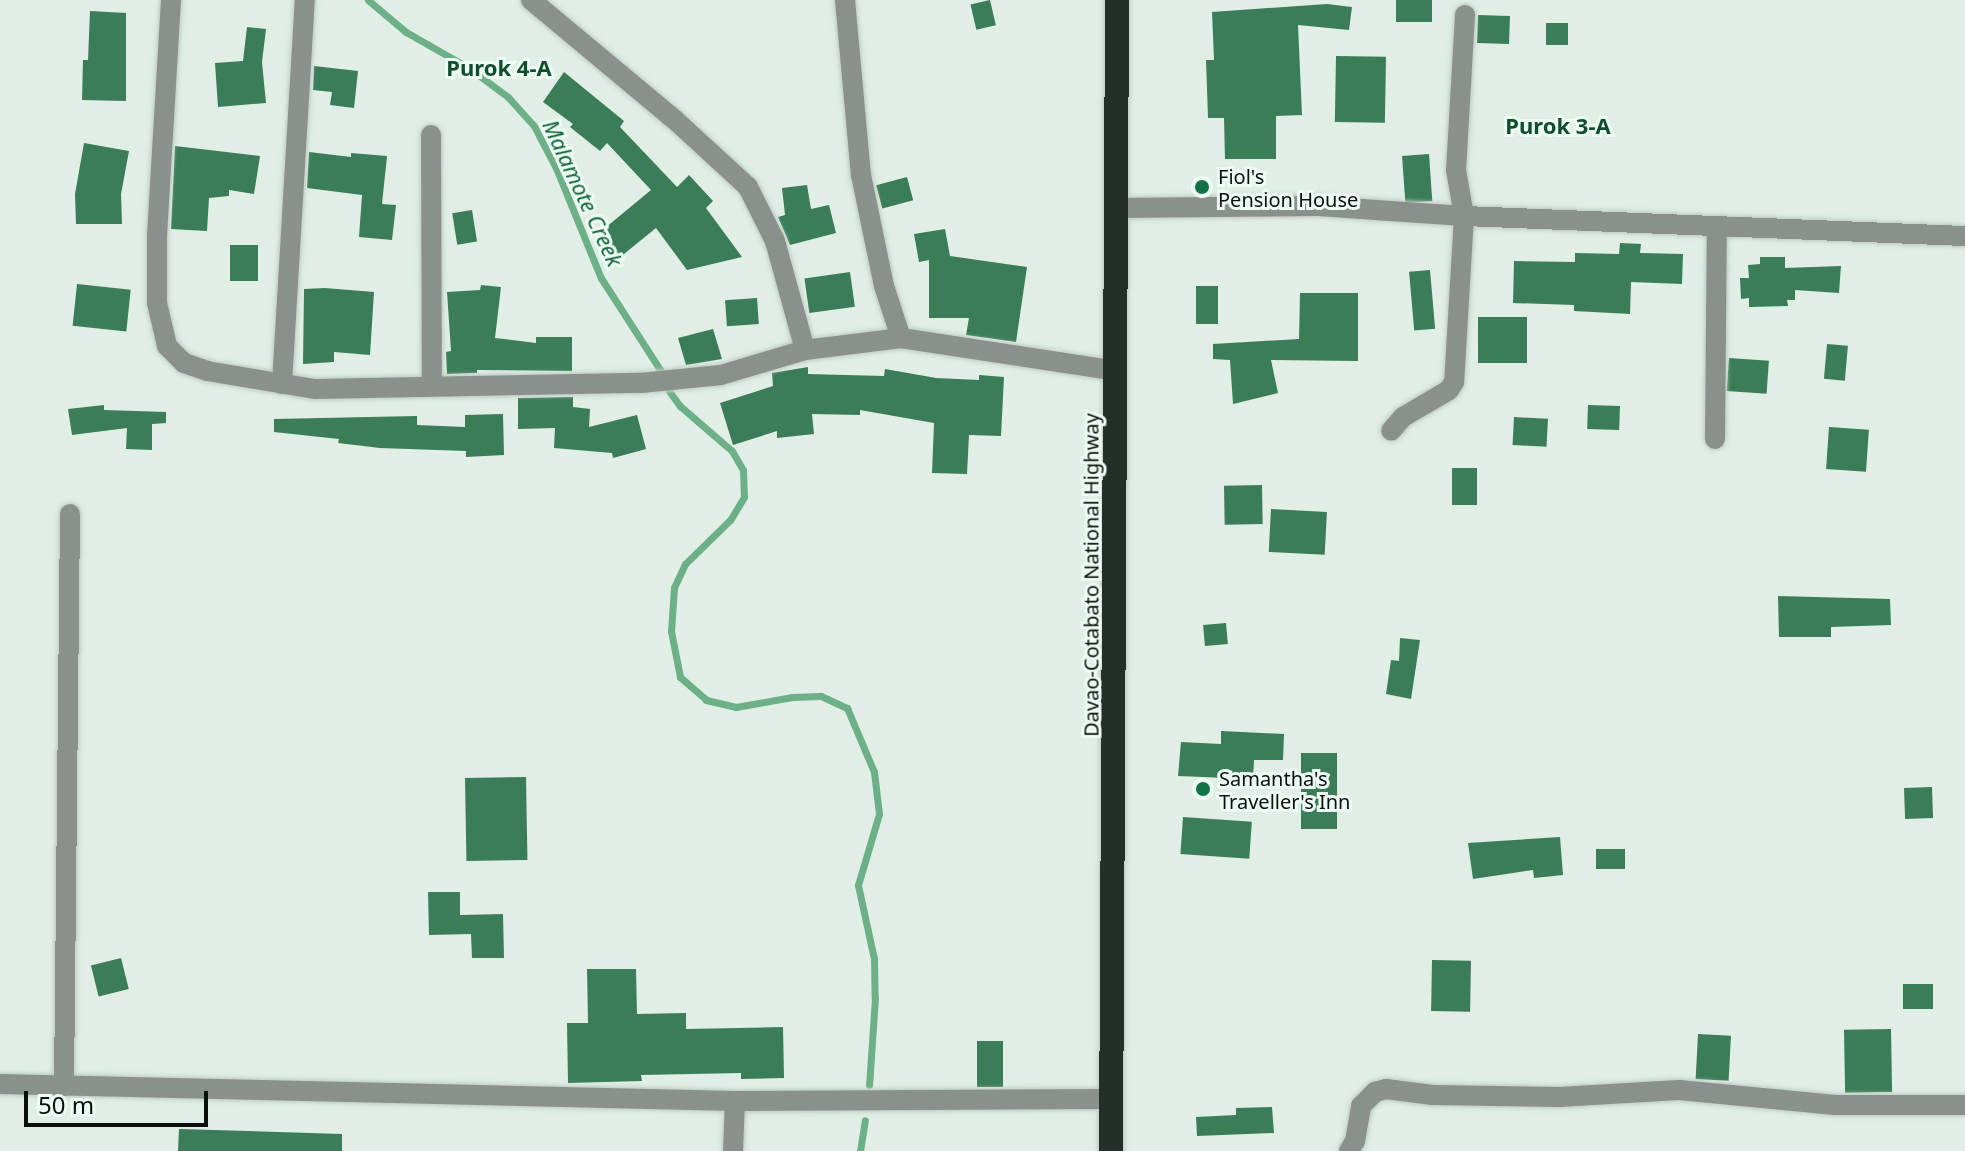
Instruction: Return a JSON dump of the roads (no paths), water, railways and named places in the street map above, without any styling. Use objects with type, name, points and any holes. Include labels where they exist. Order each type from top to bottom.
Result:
[{"type":"highway","name":"Davao-Cotabato National Highway","points":[[1111,1151],[1117,0]]},
{"type":"street","points":[[171,0],[157,237],[157,303],[167,346],[184,363],[315,389],[611,384],[721,375],[805,350],[901,338],[1116,371]]},
{"type":"street","points":[[282,384],[305,0]]},
{"type":"street","points":[[531,0],[686,129],[748,187],[775,241],[805,350]]},
{"type":"street","points":[[845,0],[861,175],[884,286],[901,338]]},
{"type":"street","points":[[1391,431],[1403,417],[1449,390],[1454,382],[1464,216],[1456,170],[1465,15]]},
{"type":"street","points":[[431,135],[432,386]]},
{"type":"street","points":[[1116,208],[1318,206],[1464,216],[1527,216],[1965,236]]},
{"type":"street","points":[[1715,439],[1717,227]]},
{"type":"street","points":[[64,1086],[70,514]]},
{"type":"street","points":[[0,1084],[735,1101],[1111,1099]]},
{"type":"street","points":[[1349,1151],[1355,1141],[1361,1106],[1375,1092],[1386,1089],[1433,1095],[1559,1097],[1679,1090],[1835,1105],[1965,1105]]},
{"type":"street","points":[[733,1151],[735,1101]]},
{"type":"waterway","name":"Malamote Creek","points":[[368,0],[406,32],[469,68],[508,97],[534,126],[556,168],[601,278],[661,371]]},
{"type":"waterway","name":"Malamote Creek","points":[[669,391],[680,406],[732,451],[743,470],[744,497],[730,520],[685,564],[674,588],[671,631],[680,677],[706,700],[736,707],[792,697],[821,696],[847,708],[874,772],[879,814],[858,885],[874,959],[875,998],[869,1085]]},
{"type":"waterway","name":"Malamote Creek","points":[[860,1151],[865,1120]]},
{"type":"place","name":"Fiol's Pension House","points":[[1202,187]]},
{"type":"place","name":"Samantha's Traveller's Inn","points":[[1203,789]]},
{"type":"district","name":"Purok 4-A","points":[[499,68]]},
{"type":"district","name":"Purok 3-A","points":[[1558,126]]}]
